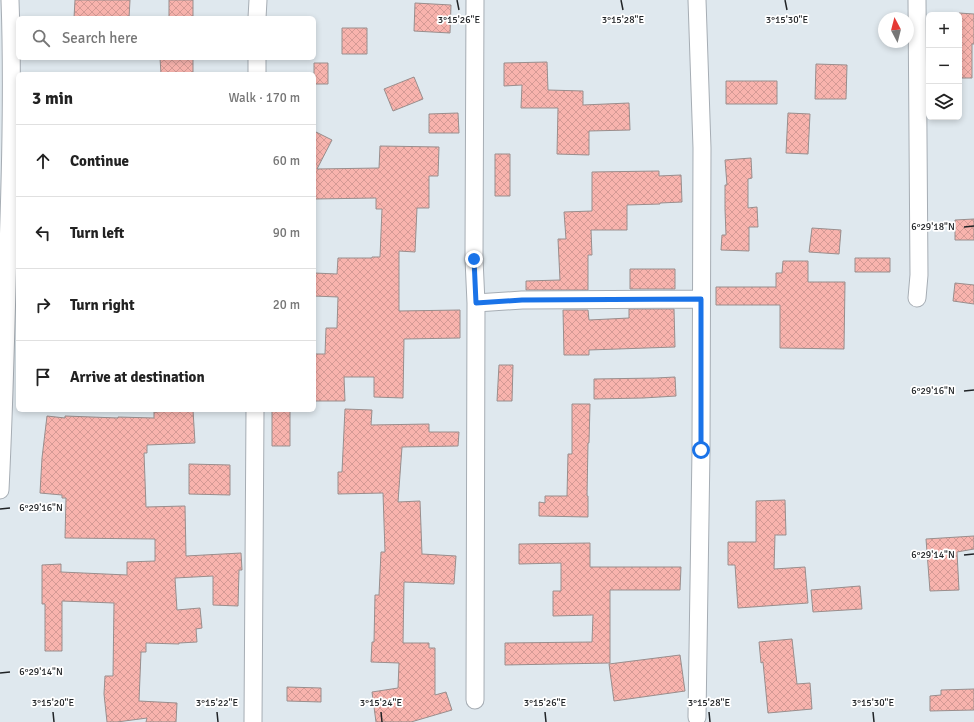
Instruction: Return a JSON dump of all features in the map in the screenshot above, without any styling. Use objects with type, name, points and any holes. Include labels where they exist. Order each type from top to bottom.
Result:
[{"type":"street","points":[[0,490],[2,385],[10,182],[12,51],[10,0]]},
{"type":"street","points":[[257,16],[258,0]]},
{"type":"street","points":[[475,0],[475,700]]},
{"type":"street","points":[[697,0],[702,148],[701,442],[697,717]]},
{"type":"street","points":[[917,0],[919,275],[917,298]]},
{"type":"street","points":[[257,60],[257,72]]},
{"type":"street","points":[[476,303],[522,300],[701,299]]},
{"type":"street","points":[[253,722],[255,412]]},
{"type":"building","points":[[75,0],[130,0],[129,16],[74,16]]},
{"type":"building","points":[[169,0],[193,0],[193,16],[169,16]]},
{"type":"building","points":[[415,3],[451,5],[450,33],[414,31]]},
{"type":"building","points":[[962,13],[974,14],[972,78],[962,78]]},
{"type":"building","points":[[342,28],[367,28],[367,54],[342,54]]},
{"type":"building","points":[[160,60],[193,60],[193,72],[161,72]]},
{"type":"building","points":[[547,62],[548,90],[583,91],[583,105],[629,103],[630,130],[589,131],[589,155],[557,154],[558,108],[521,108],[522,85],[504,86],[504,63]]},
{"type":"building","points":[[314,63],[328,63],[328,84],[316,84],[316,72],[314,72]]},
{"type":"building","points":[[816,64],[847,65],[846,99],[815,99]]},
{"type":"building","points":[[414,77],[423,99],[393,111],[384,89]]},
{"type":"building","points":[[726,81],[777,81],[777,104],[726,104]]},
{"type":"building","points":[[458,113],[459,133],[429,133],[429,114]]},
{"type":"building","points":[[788,113],[810,114],[808,154],[786,153]]},
{"type":"building","points":[[316,132],[332,140],[317,169],[379,168],[380,146],[439,147],[438,176],[429,176],[429,208],[417,208],[415,252],[399,251],[399,311],[460,310],[460,338],[404,339],[403,398],[374,397],[374,377],[344,377],[345,401],[316,401],[316,354],[325,354],[326,328],[337,328],[338,297],[316,296],[316,273],[337,274],[338,258],[380,257],[382,209],[376,209],[376,198],[316,199]]},
{"type":"building","points":[[495,154],[510,154],[510,196],[495,196]]},
{"type":"building","points":[[751,158],[752,178],[748,179],[748,208],[757,207],[758,227],[749,227],[749,251],[721,250],[722,235],[726,235],[725,185],[727,185],[725,160]]},
{"type":"building","points":[[659,171],[659,176],[681,175],[682,202],[627,205],[627,230],[591,230],[592,255],[588,255],[588,290],[526,290],[526,281],[560,280],[558,239],[566,239],[564,212],[592,211],[592,172]]},
{"type":"building","points":[[974,219],[974,240],[955,240],[955,220]]},
{"type":"building","points":[[812,228],[841,230],[839,254],[809,252]]},
{"type":"building","points":[[855,258],[890,258],[890,272],[855,272]]},
{"type":"building","points":[[783,261],[808,261],[808,282],[845,282],[844,349],[780,348],[780,305],[716,305],[716,287],[776,287],[776,273],[782,273]]},
{"type":"building","points":[[630,269],[675,269],[675,289],[630,289]]},
{"type":"building","points":[[955,283],[974,285],[974,304],[953,301]]},
{"type":"building","points":[[629,309],[674,309],[675,347],[589,350],[589,355],[564,355],[563,310],[588,310],[589,320],[629,318]]},
{"type":"building","points":[[499,365],[513,365],[512,401],[497,401]]},
{"type":"building","points":[[675,377],[676,396],[594,399],[594,379]]},
{"type":"building","points":[[572,404],[590,404],[587,496],[588,517],[539,516],[539,502],[545,503],[545,496],[567,496],[568,454],[572,454]]},
{"type":"building","points":[[345,409],[372,410],[371,425],[429,424],[429,432],[459,432],[458,446],[402,447],[398,502],[420,501],[422,554],[456,556],[454,584],[404,582],[403,643],[429,643],[429,648],[435,648],[435,695],[446,692],[452,710],[411,722],[376,722],[372,692],[398,688],[399,663],[371,662],[372,642],[374,642],[375,595],[379,595],[381,552],[385,552],[383,493],[338,494],[338,472],[342,472]]},
{"type":"building","points":[[154,412],[193,412],[195,443],[147,445],[147,453],[144,453],[146,507],[185,506],[186,556],[241,553],[242,570],[239,570],[238,606],[213,605],[213,576],[175,578],[177,610],[200,608],[202,628],[196,629],[197,642],[179,644],[146,643],[146,652],[141,652],[139,701],[177,703],[176,722],[146,722],[147,718],[107,722],[104,694],[105,676],[113,676],[114,603],[62,601],[62,651],[45,651],[45,604],[42,604],[42,565],[61,564],[61,572],[127,575],[127,562],[155,561],[155,539],[65,538],[66,498],[62,498],[62,495],[40,493],[47,416],[65,418],[65,416],[154,418]]},
{"type":"building","points":[[272,412],[290,412],[290,446],[272,446]]},
{"type":"building","points":[[189,464],[230,465],[230,495],[189,494]]},
{"type":"building","points":[[785,500],[786,535],[775,535],[774,569],[805,567],[808,603],[738,608],[735,565],[728,565],[728,542],[756,542],[756,501]]},
{"type":"building","points":[[974,536],[974,549],[957,552],[959,590],[930,591],[926,539]]},
{"type":"building","points":[[590,543],[590,567],[681,567],[680,590],[610,590],[610,663],[505,665],[505,643],[592,642],[593,615],[553,616],[553,591],[561,591],[561,563],[519,564],[519,544]]},
{"type":"building","points":[[860,586],[862,609],[813,612],[811,590]]},
{"type":"building","points":[[792,639],[797,684],[810,683],[812,709],[768,713],[763,662],[761,663],[759,642]]},
{"type":"building","points":[[680,655],[685,691],[614,701],[609,664]]},
{"type":"building","points":[[287,687],[321,688],[321,702],[287,701]]},
{"type":"building","points":[[974,689],[974,710],[930,711],[930,696],[941,695],[941,690]]},
{"type":"route","points":[[474,259],[476,303],[522,300],[701,299],[701,450]]}]
